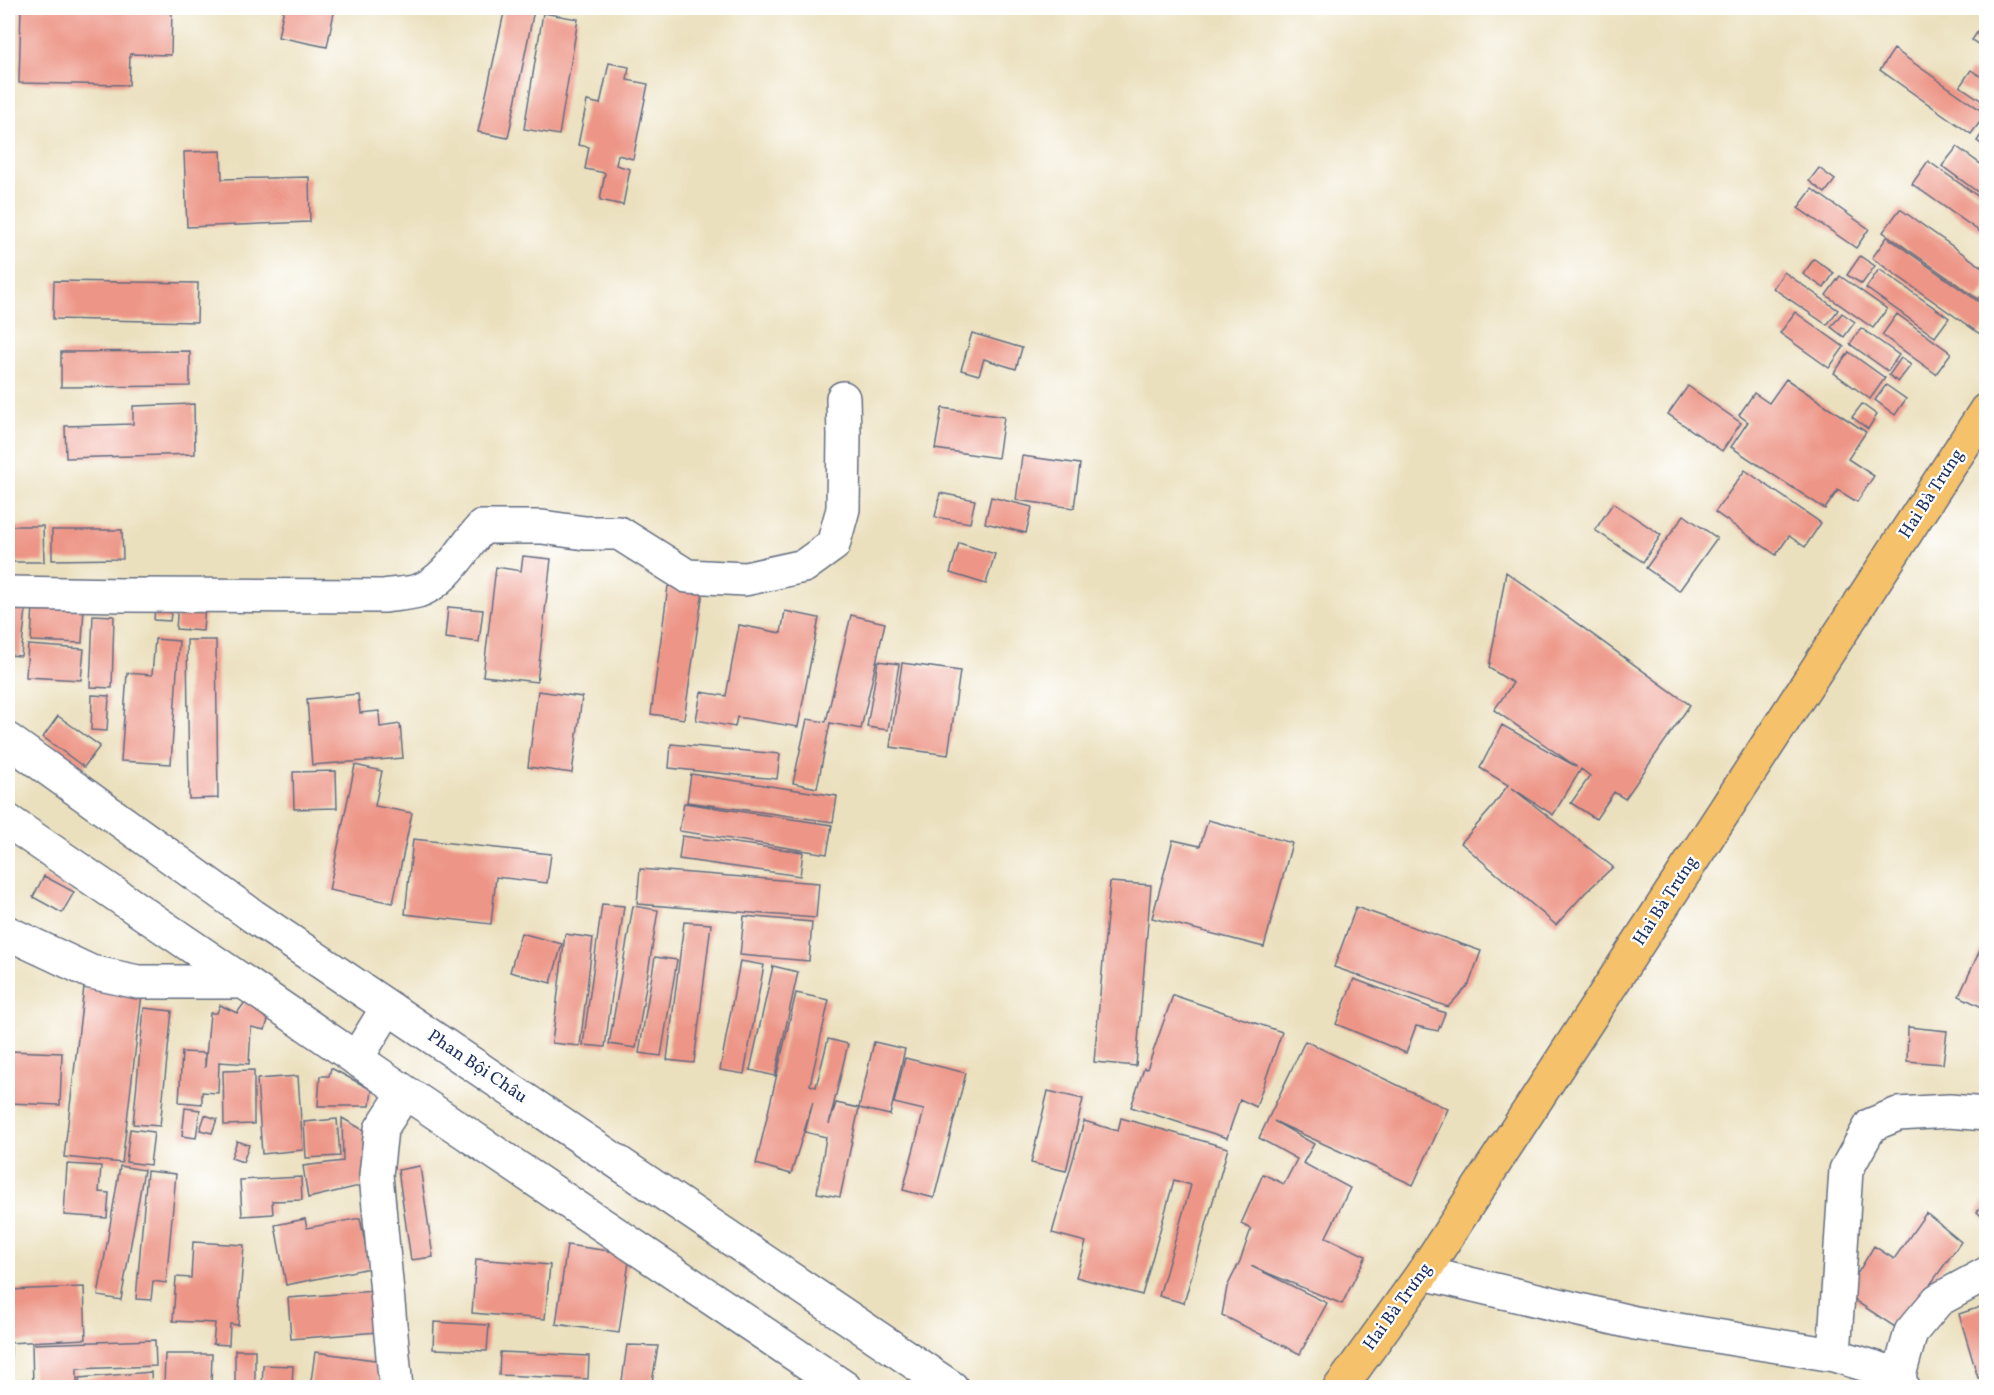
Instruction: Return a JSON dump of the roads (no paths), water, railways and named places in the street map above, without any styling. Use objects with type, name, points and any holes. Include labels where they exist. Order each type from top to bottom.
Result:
[{"type":"main road","name":"Hai Bà Trưng","points":[[1340,1388],[1424,1273],[1986,410]]},
{"type":"street","points":[[8,593],[384,596],[419,591],[446,573],[482,528],[542,526],[585,532],[619,533],[687,576],[745,579],[804,566],[833,545],[843,509],[843,398]]},
{"type":"street","name":"Phan Bội Châu","points":[[8,741],[253,916],[952,1388]]},
{"type":"street","points":[[8,821],[356,1059],[845,1388]]},
{"type":"street","points":[[8,933],[91,972],[138,982],[243,982]]},
{"type":"street","points":[[356,1059],[388,1007]]},
{"type":"street","points":[[396,1388],[376,1175],[381,1129],[405,1092]]},
{"type":"street","points":[[1834,1355],[1846,1170],[1870,1125],[1898,1114],[1949,1111],[1986,1114]]},
{"type":"street","points":[[1424,1273],[1635,1323],[1834,1355],[1900,1381],[1911,1332],[1938,1300],[1986,1274]]}]
